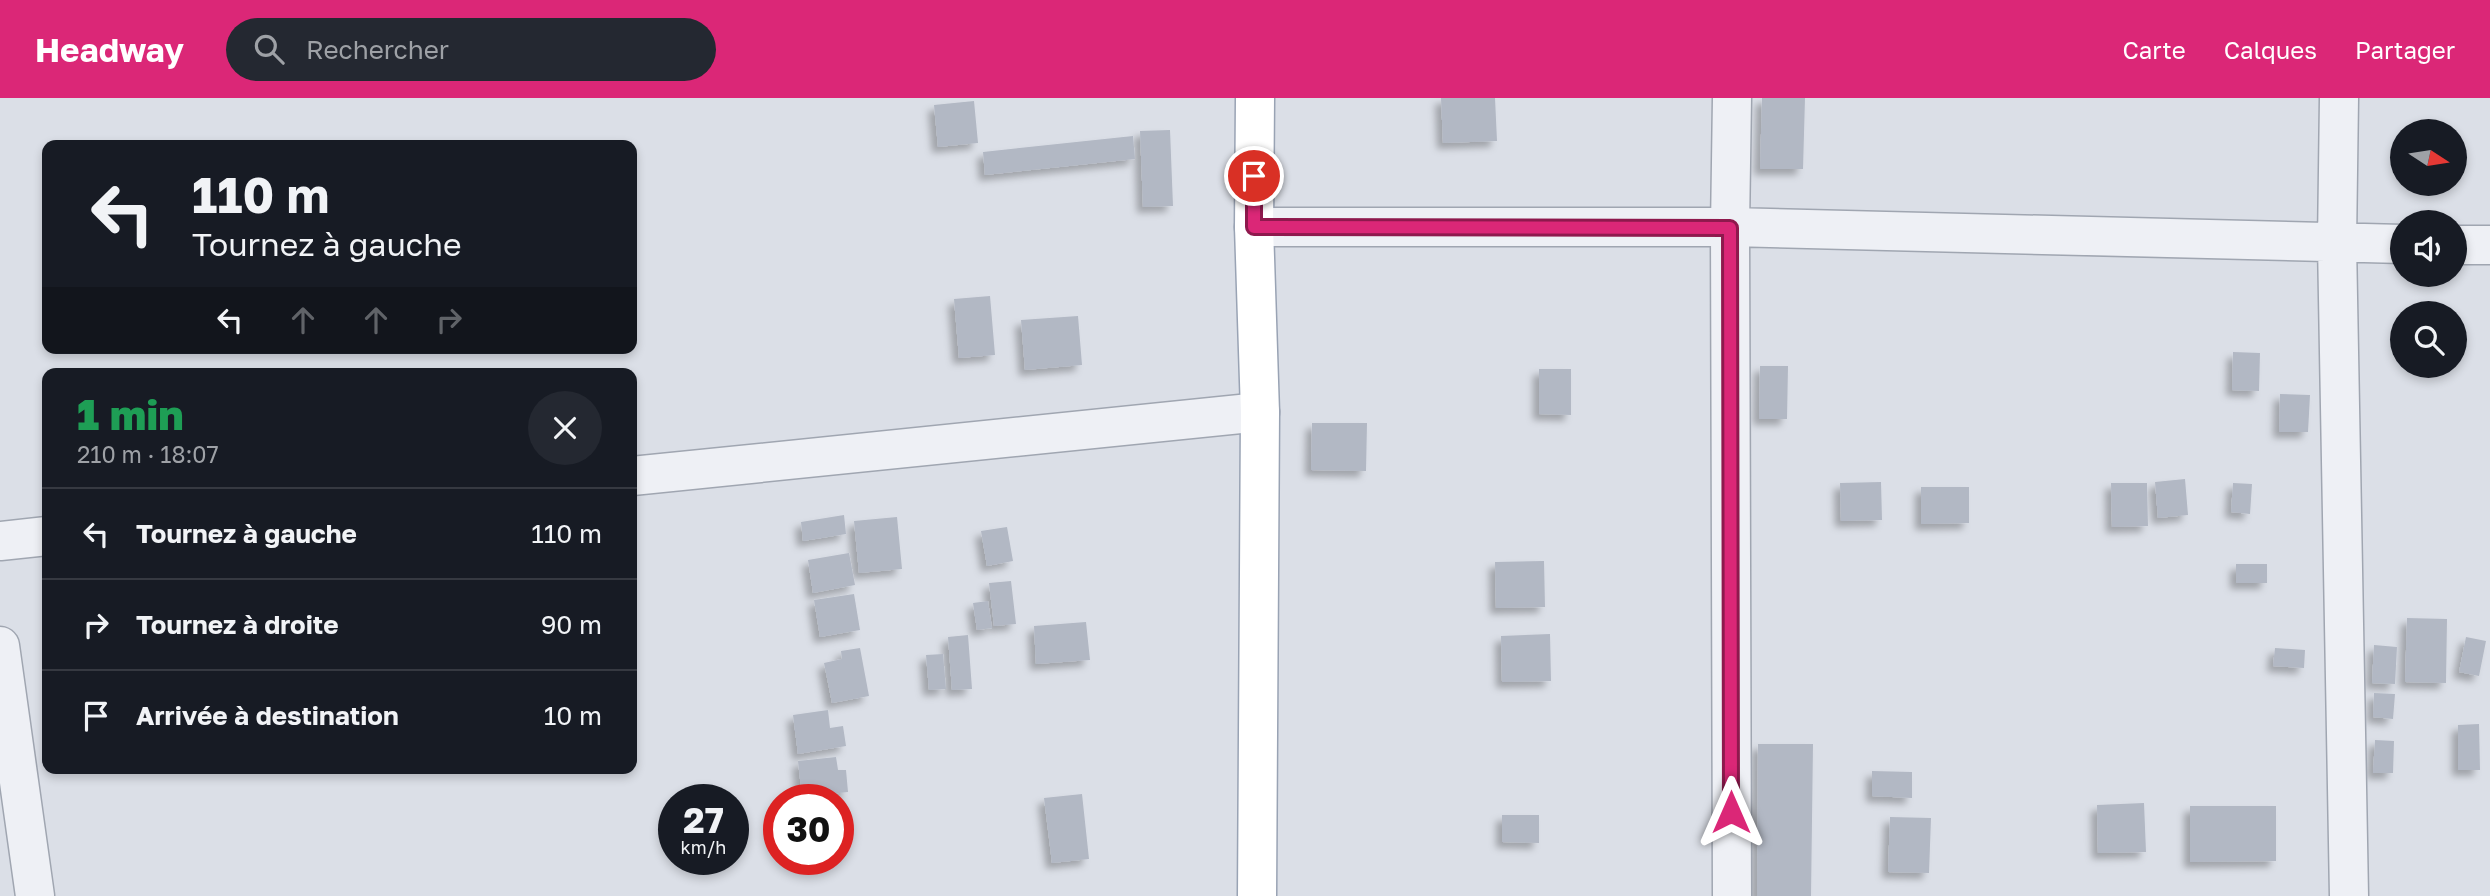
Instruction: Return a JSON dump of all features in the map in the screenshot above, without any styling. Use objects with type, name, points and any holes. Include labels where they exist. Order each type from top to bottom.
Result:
[{"type":"main road","points":[[1255,98],[1254,227],[1260,412],[1257,896]]},
{"type":"street","points":[[1732,98],[1732,896]]},
{"type":"street","points":[[2339,98],[2337,243],[2349,896]]},
{"type":"street","points":[[1254,227],[1730,228],[2390,244]]},
{"type":"street","points":[[2467,245],[2490,245]]},
{"type":"street","points":[[637,475],[1260,412]]},
{"type":"street","points":[[0,541],[42,537]]},
{"type":"street","points":[[0,646],[35,896]]},
{"type":"building","points":[[1441,98],[1495,98],[1497,141],[1443,143]]},
{"type":"building","points":[[1762,98],[1805,98],[1803,169],[1760,169]]},
{"type":"building","points":[[974,101],[978,143],[938,147],[934,105]]},
{"type":"building","points":[[1170,130],[1173,206],[1143,207],[1140,131]]},
{"type":"building","points":[[1133,136],[1135,159],[985,175],[983,152]]},
{"type":"building","points":[[990,296],[995,355],[959,358],[954,299]]},
{"type":"building","points":[[1078,316],[1082,365],[1025,370],[1021,320]]},
{"type":"building","points":[[2233,352],[2260,353],[2259,391],[2232,390]]},
{"type":"building","points":[[1760,366],[1788,366],[1787,419],[1759,419]]},
{"type":"building","points":[[1539,369],[1571,369],[1571,415],[1539,414]]},
{"type":"building","points":[[2280,394],[2310,395],[2308,432],[2279,432]]},
{"type":"building","points":[[1312,423],[1367,423],[1366,471],[1311,470]]},
{"type":"building","points":[[2185,479],[2188,515],[2158,518],[2155,482]]},
{"type":"building","points":[[1881,482],[1882,520],[1841,521],[1840,483]]},
{"type":"building","points":[[2111,483],[2147,483],[2148,526],[2112,527]]},
{"type":"building","points":[[2233,483],[2252,484],[2250,514],[2231,512]]},
{"type":"building","points":[[1921,487],[1969,487],[1969,523],[1921,524]]},
{"type":"building","points":[[844,515],[846,534],[803,541],[801,522]]},
{"type":"building","points":[[897,517],[902,569],[859,573],[854,521]]},
{"type":"building","points":[[1007,527],[1013,561],[987,566],[981,531]]},
{"type":"building","points":[[849,553],[855,585],[813,593],[808,560]]},
{"type":"building","points":[[1544,561],[1545,607],[1496,608],[1495,562]]},
{"type":"building","points":[[2236,564],[2267,564],[2267,583],[2236,583]]},
{"type":"building","points":[[1011,581],[1016,624],[994,626],[989,583]]},
{"type":"building","points":[[854,594],[860,630],[820,637],[814,600]]},
{"type":"building","points":[[988,601],[992,628],[977,630],[973,603]]},
{"type":"building","points":[[2407,618],[2447,619],[2446,683],[2405,682]]},
{"type":"building","points":[[1086,622],[1090,660],[1036,664],[1034,626]]},
{"type":"building","points":[[1550,634],[1551,681],[1502,682],[1501,636]]},
{"type":"building","points":[[968,635],[972,689],[952,690],[948,637]]},
{"type":"building","points":[[2466,637],[2486,641],[2479,676],[2459,672]]},
{"type":"building","points":[[2374,645],[2397,647],[2395,684],[2372,683]]},
{"type":"building","points":[[860,648],[869,696],[832,703],[824,663],[842,659],[841,651]]},
{"type":"building","points":[[2275,648],[2305,650],[2304,668],[2273,666]]},
{"type":"building","points":[[943,654],[946,689],[929,690],[926,655]]},
{"type":"building","points":[[2374,693],[2395,694],[2393,719],[2373,717]]},
{"type":"building","points":[[828,710],[830,728],[843,726],[846,746],[798,754],[793,715]]},
{"type":"building","points":[[2479,724],[2480,770],[2458,770],[2458,725]]},
{"type":"building","points":[[2375,740],[2394,741],[2393,773],[2373,773]]},
{"type":"building","points":[[1758,744],[1813,744],[1811,896],[1757,896]]},
{"type":"building","points":[[836,757],[838,770],[846,770],[847,784],[801,784],[798,761]]},
{"type":"building","points":[[1872,771],[1912,772],[1912,798],[1872,796]]},
{"type":"building","points":[[1082,794],[1089,859],[1052,863],[1044,798]]},
{"type":"building","points":[[2144,803],[2146,852],[2098,853],[2097,805]]},
{"type":"building","points":[[2190,806],[2276,806],[2276,861],[2190,862]]},
{"type":"building","points":[[1502,815],[1539,815],[1539,843],[1502,842]]},
{"type":"building","points":[[1890,817],[1931,818],[1929,873],[1888,872]]},
{"type":"route","points":[[1254,176],[1254,227],[1730,228],[1731,812]]}]
